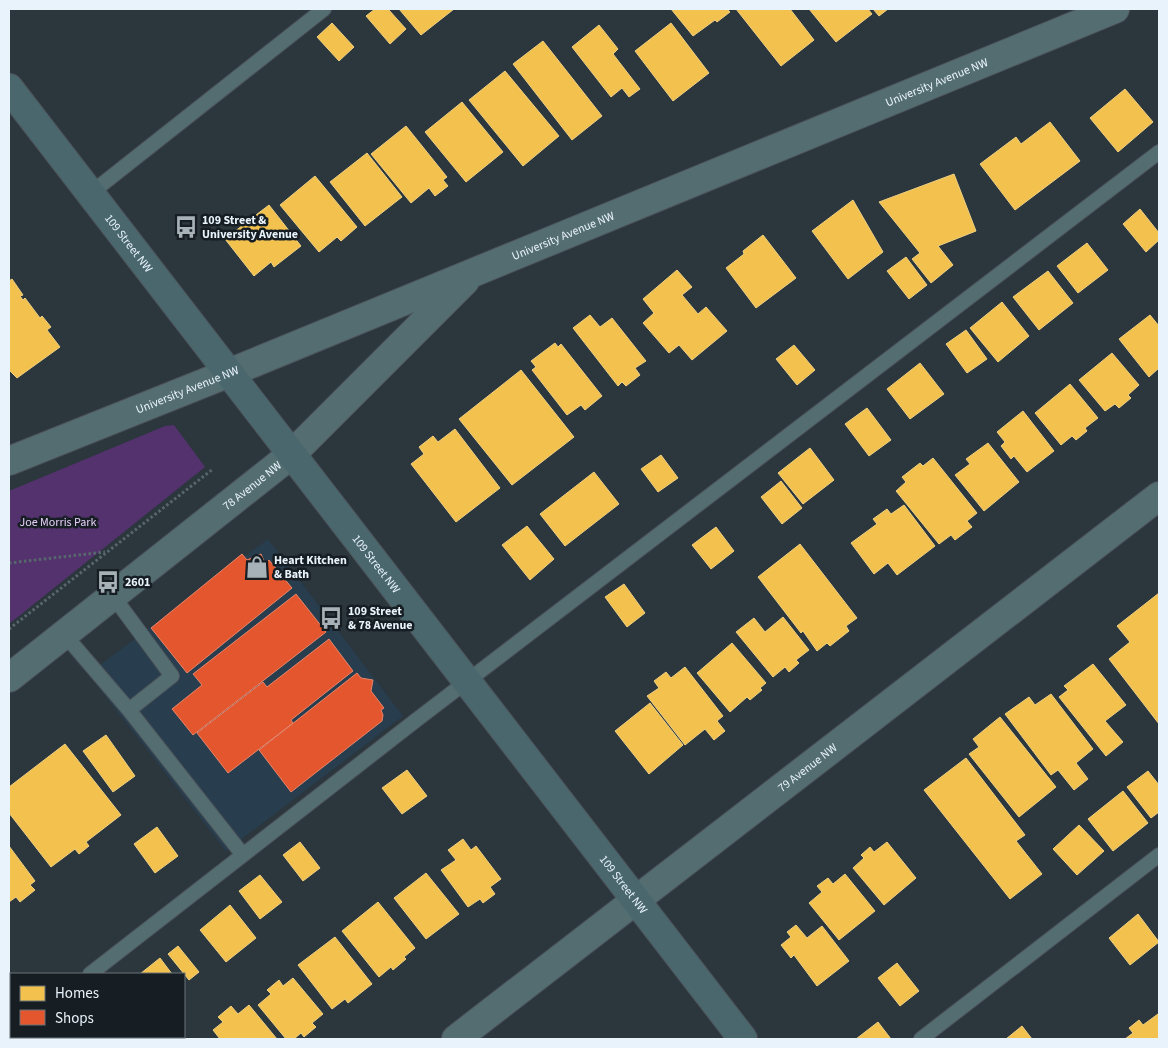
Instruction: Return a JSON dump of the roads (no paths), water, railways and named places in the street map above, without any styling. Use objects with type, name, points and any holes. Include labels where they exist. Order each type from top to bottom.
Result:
[{"type":"main road","name":"109 Street NW","points":[[9,88],[743,1039]]},
{"type":"street","name":"University Avenue NW","points":[[9,461],[229,373],[1115,9]]},
{"type":"street","name":"78 Avenue NW","points":[[9,678],[292,454],[475,272]]},
{"type":"street","name":"79 Avenue NW","points":[[456,1039],[1159,496]]},
{"type":"lane","points":[[90,193],[315,11]]},
{"type":"lane","points":[[91,973],[467,682],[1159,152]]},
{"type":"lane","points":[[113,596],[172,676],[129,710]]},
{"type":"lane","points":[[64,634],[129,710],[243,856]]},
{"type":"lane","points":[[921,1039],[1159,855]]},
{"type":"place","name":"109 Street & University Avenue","points":[[186,227]]},
{"type":"place","name":"Heart Kitchen & Bath","points":[[257,567]]},
{"type":"place","name":"2601","points":[[108,582]]},
{"type":"place","name":"109 Street & 78 Avenue","points":[[331,618]]},
{"type":"park label","name":"Joe Morris Park","points":[[58,522]]}]
